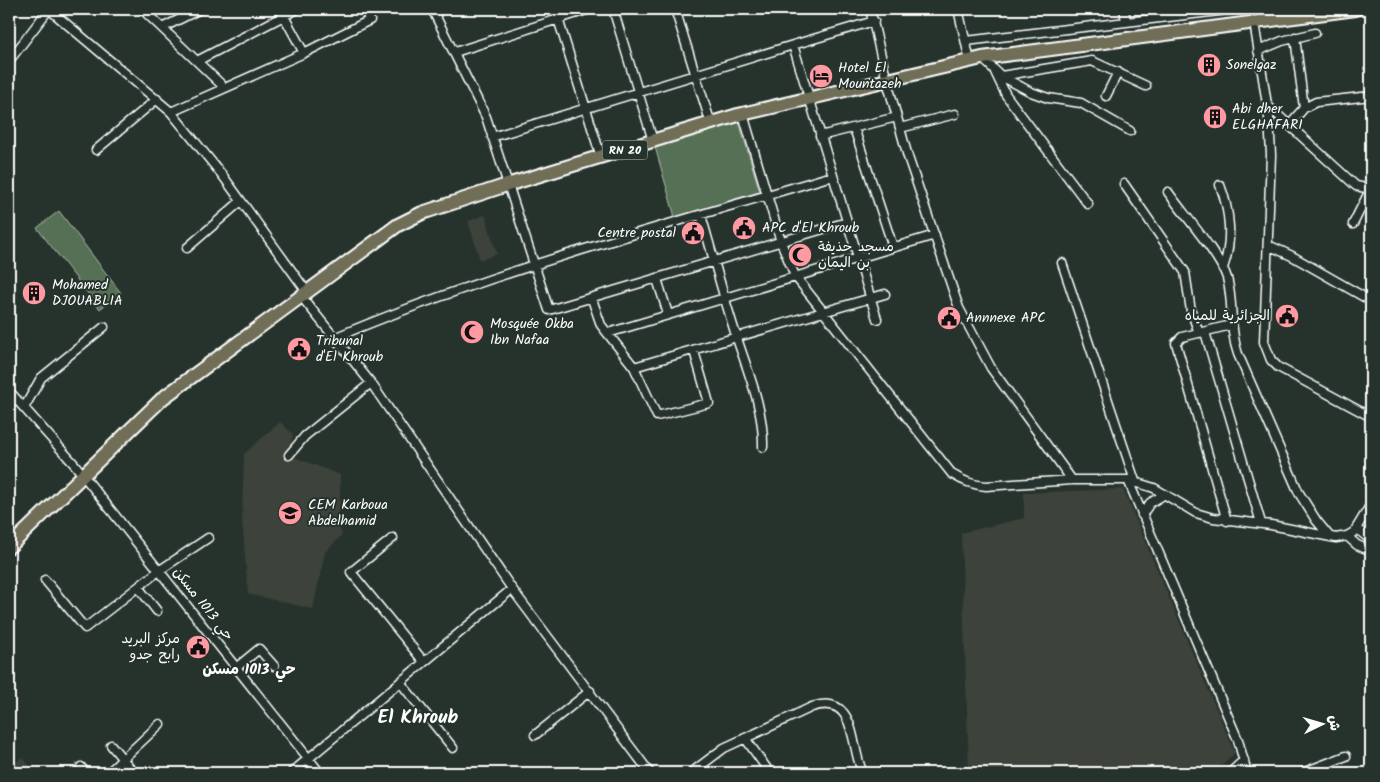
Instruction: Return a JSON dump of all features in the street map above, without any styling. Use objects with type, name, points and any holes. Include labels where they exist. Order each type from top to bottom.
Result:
[{"type":"main road","name":"RN 20","points":[[9,547],[163,398],[398,225],[422,213],[507,185],[744,114],[976,60],[1254,22],[1279,14],[1356,9]]},
{"type":"street","points":[[9,61],[49,9],[171,112],[241,201],[334,338],[371,383],[512,589],[650,773]]},
{"type":"street","points":[[142,9],[225,88]]},
{"type":"street","points":[[162,28],[200,9]]},
{"type":"street","points":[[197,62],[282,12],[297,9]]},
{"type":"street","points":[[171,112],[304,54],[370,20],[364,9]]},
{"type":"street","points":[[432,9],[478,99],[549,310],[592,299],[847,222]]},
{"type":"street","points":[[555,9],[601,157]]},
{"type":"street","points":[[455,52],[590,9]]},
{"type":"street","points":[[613,9],[654,141]]},
{"type":"street","points":[[675,9],[711,124]]},
{"type":"street","points":[[870,9],[900,128],[952,292],[973,339],[1000,382],[1072,480]]},
{"type":"street","points":[[958,9],[966,41],[976,60],[1037,95],[1081,103],[1130,131]]},
{"type":"street","points":[[1124,9],[1126,21]]},
{"type":"street","points":[[966,41],[1236,9]]},
{"type":"street","points":[[282,12],[304,54]]},
{"type":"street","points":[[492,137],[639,94],[793,44],[874,21]]},
{"type":"street","points":[[1254,22],[1267,105],[1271,164],[1264,342],[1272,360],[1286,372],[1371,417]]},
{"type":"street","points":[[1258,51],[1295,37],[1315,33]]},
{"type":"street","points":[[1295,37],[1304,108]]},
{"type":"street","points":[[793,44],[877,319]]},
{"type":"street","points":[[998,74],[1088,61],[1100,63],[1146,86]]},
{"type":"street","points":[[1106,96],[1118,72]]},
{"type":"street","points":[[998,74],[1006,95],[1088,204]]},
{"type":"street","points":[[1289,125],[1304,108],[1316,102],[1371,96]]},
{"type":"street","points":[[96,150],[156,99]]},
{"type":"street","points":[[1267,105],[1356,186],[1370,190],[1354,224]]},
{"type":"street","points":[[744,114],[781,242],[795,276],[952,474],[962,481],[986,486],[1072,480],[1131,481],[1165,494],[1196,512],[1226,521],[1261,523],[1330,536],[1347,536],[1357,529],[1371,504]]},
{"type":"street","points":[[900,128],[955,114]]},
{"type":"street","points":[[820,136],[897,117]]},
{"type":"street","points":[[854,128],[893,247]]},
{"type":"street","points":[[334,338],[394,312],[533,266],[832,176]]},
{"type":"street","points":[[1124,184],[1185,272],[1191,312],[1202,333],[1261,523]]},
{"type":"street","points":[[1220,185],[1228,217],[1229,249],[1223,268]]},
{"type":"street","points":[[1168,192],[1223,268],[1228,285],[1230,325],[1238,354],[1299,493],[1316,520],[1330,536]]},
{"type":"street","points":[[187,248],[241,201]]},
{"type":"street","points":[[701,215],[724,298],[761,413],[763,447]]},
{"type":"street","points":[[608,333],[935,235]]},
{"type":"street","points":[[1268,245],[1292,256],[1371,301]]},
{"type":"street","points":[[1062,263],[1142,515],[1238,740],[1246,773]]},
{"type":"street","points":[[657,279],[668,314]]},
{"type":"street","points":[[634,367],[737,339],[885,294]]},
{"type":"street","points":[[592,299],[601,325],[634,367],[657,416],[710,403],[694,351]]},
{"type":"street","points":[[1226,521],[1176,346],[1180,338],[1230,325]]},
{"type":"street","points":[[24,408],[41,378],[104,326]]},
{"type":"street","points":[[289,455],[305,436],[371,383]]},
{"type":"street","name":"حي 1013 مسكن","points":[[9,390],[160,570],[320,773]]},
{"type":"street","points":[[1142,515],[1150,503],[1165,494]]},
{"type":"street","points":[[1357,529],[1371,540]]},
{"type":"street","points":[[1347,536],[1357,545],[1371,552]]},
{"type":"street","points":[[45,580],[85,628],[160,570],[208,538]]},
{"type":"street","points":[[393,538],[352,572],[424,662]]},
{"type":"street","points":[[138,587],[156,611]]},
{"type":"street","points":[[291,773],[512,589]]},
{"type":"street","points":[[237,668],[259,649],[274,666]]},
{"type":"street","points":[[400,682],[454,748]]},
{"type":"street","points":[[535,735],[590,691]]},
{"type":"street","points":[[691,773],[719,751],[745,738],[812,707],[829,705],[839,709],[850,722],[857,760],[863,773]]},
{"type":"street","points":[[108,773],[124,760],[160,724]]},
{"type":"street","points":[[745,738],[770,773]]},
{"type":"street","points":[[111,745],[134,773]]},
{"type":"street","points":[[1302,773],[1346,756]]},
{"type":"street","points":[[1230,773],[1244,760]]},
{"type":"street","points":[[1328,763],[1331,773]]},
{"type":"street","points":[[81,766],[86,773]]},
{"type":"shaded area","points":[[485,215],[497,254],[480,260],[468,221]]},
{"type":"shaded area","name":"CEM Karboua Abdelhamid","points":[[280,422],[293,434],[289,455],[340,475],[340,509],[333,525],[340,528],[342,535],[325,552],[313,609],[248,594],[242,518],[244,454]]},
{"type":"shaded area","points":[[1123,489],[1235,753],[1213,773],[969,773],[961,533],[1024,518],[1024,493]]},
{"type":"shaded area","points":[[22,757],[36,773],[9,773],[9,768]]},
{"type":"green space","points":[[739,122],[760,192],[675,217],[655,147]]},
{"type":"green space","points":[[59,211],[121,293],[100,309],[37,228]]},
{"type":"place","name":"Sonelgaz","points":[[1209,65]]},
{"type":"place","name":"Hotel El Mountazeh","points":[[821,76]]},
{"type":"place","name":"Abi dher ELGHAFARI","points":[[1215,117]]},
{"type":"place","name":"APC d'El Khroub","points":[[744,228]]},
{"type":"place","name":"Centre postal","points":[[693,233]]},
{"type":"place","name":"مسجد حذيفة بن اليمان","points":[[800,255]]},
{"type":"place","name":"Mohamed DJOUABLIA","points":[[34,293]]},
{"type":"place","name":"الجزائرية للمياه","points":[[1287,316]]},
{"type":"place","name":"Annnexe APC","points":[[949,318]]},
{"type":"place","name":"Mosquée Okba Ibn Nafaa","points":[[472,332]]},
{"type":"place","name":"Tribunal d'El Khroub","points":[[299,349]]},
{"type":"place","name":"CEM Karboua Abdelhamid","points":[[290,513]]},
{"type":"place","name":"مركز البريد رابح جدو","points":[[198,647]]},
{"type":"district","name":"حي 1013 مسكن","points":[[249,670]]},
{"type":"district","name":"El Khroub","points":[[418,718]]}]
